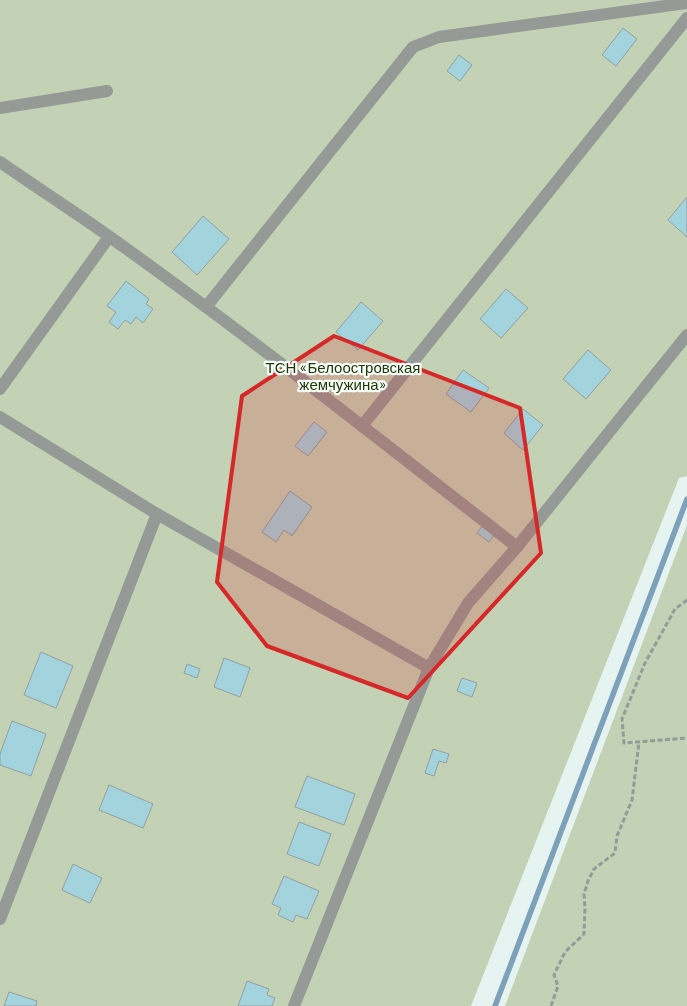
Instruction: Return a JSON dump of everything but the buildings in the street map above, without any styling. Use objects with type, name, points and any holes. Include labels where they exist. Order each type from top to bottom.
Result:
[{"type":"street","points":[[206,307],[413,47],[439,37],[687,3]]},
{"type":"street","points":[[362,426],[687,18]]},
{"type":"street","points":[[0,108],[107,91]]},
{"type":"street","points":[[0,162],[109,236],[206,307],[517,547]]},
{"type":"street","points":[[0,389],[109,236]]},
{"type":"street","points":[[294,1006],[429,668],[468,603],[517,547],[687,335]]},
{"type":"street","points":[[0,417],[157,514],[429,668]]},
{"type":"street","points":[[0,919],[157,514]]},
{"type":"path","points":[[687,600],[674,609],[645,663],[622,719],[624,743],[687,738]]},
{"type":"path","points":[[551,1006],[558,986],[554,975],[565,952],[584,934],[584,894],[588,881],[594,869],[615,853],[617,836],[632,800],[639,742]]},
{"type":"highlighted area","points":[[334,336],[520,408],[541,553],[408,698],[267,646],[217,582],[242,396]]},
{"type":"green space","name":"ТСН «Белоостровская жемчужина»","points":[[0,0],[687,0],[687,476],[679,478],[471,1006],[0,1006]]},
{"type":"green space","points":[[687,525],[687,1006],[505,1006]]},
{"type":"waterway","points":[[495,1006],[687,499]]}]
